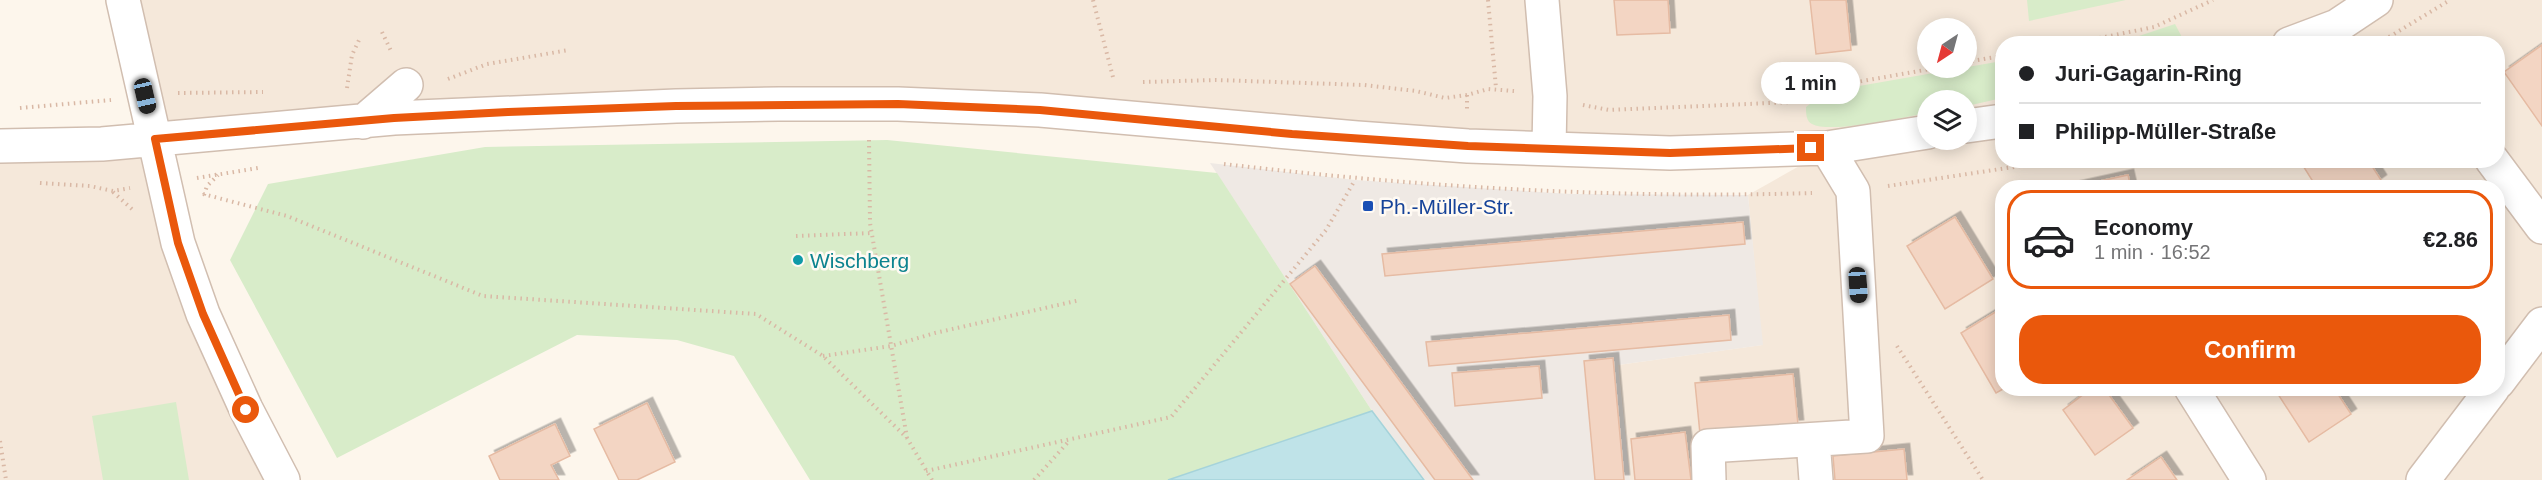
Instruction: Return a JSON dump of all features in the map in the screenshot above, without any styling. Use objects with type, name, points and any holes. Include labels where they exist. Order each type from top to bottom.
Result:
[{"type":"street","points":[[123,0],[178,243],[203,314],[246,410],[283,480]]},
{"type":"street","points":[[1542,0],[1550,96],[1549,148]]},
{"type":"street","points":[[2310,36],[2337,26],[2376,0]]},
{"type":"street","points":[[363,122],[406,85]]},
{"type":"street","points":[[0,146],[60,146],[394,118],[676,106],[898,104],[1040,110],[1357,138],[1670,153],[1827,148],[1917,134]]},
{"type":"street","points":[[1977,124],[1995,122]]},
{"type":"street","points":[[1709,480],[1708,446],[1867,436],[1853,191],[1827,148]]},
{"type":"street","points":[[2498,168],[2542,227]]},
{"type":"street","points":[[2505,373],[2542,324]]},
{"type":"street","points":[[2196,396],[2248,480]]},
{"type":"street","points":[[2423,480],[2487,396]]},
{"type":"street","points":[[1813,440],[1816,480]]},
{"type":"path","points":[[1093,0],[1114,82]]},
{"type":"path","points":[[1488,0],[1496,88]]},
{"type":"path","points":[[2110,36],[2154,27],[2213,0]]},
{"type":"path","points":[[2390,36],[2450,0]]},
{"type":"path","points":[[347,88],[352,55],[360,38]]},
{"type":"path","points":[[447,80],[487,64],[569,50]]},
{"type":"path","points":[[1977,60],[1995,57]]},
{"type":"path","points":[[926,471],[1171,417],[1326,230],[1355,180],[1357,138]]},
{"type":"path","points":[[868,142],[872,233],[908,438]]},
{"type":"path","points":[[1221,164],[1355,180],[1571,194],[1748,195],[1853,191],[2007,168]]},
{"type":"path","points":[[31,183],[90,186],[113,191],[270,166]]},
{"type":"path","points":[[164,184],[287,216],[483,296],[756,314],[823,356],[908,438],[932,480]]},
{"type":"path","points":[[796,236],[872,233]]},
{"type":"path","points":[[823,356],[891,346],[935,333],[1080,300]]},
{"type":"path","points":[[1895,343],[1983,480]]},
{"type":"path","points":[[1034,480],[1071,439]]},
{"type":"path","points":[[0,441],[6,480]]},
{"type":"shaded area","points":[[123,0],[2369,0],[2305,36],[1995,36],[1995,168],[2505,168],[2505,36],[2311,36],[2384,0],[2542,0],[2542,480],[1630,480],[1618,365],[1762,345],[1748,195],[1826,151],[1005,108],[156,139],[171,210],[283,480],[0,480],[0,146],[155,139]]},
{"type":"shaded area","points":[[1210,163],[1355,180],[1571,194],[1748,195],[1763,345],[1618,365],[1630,480],[1424,480],[1372,411]]},
{"type":"green space","points":[[2027,0],[2126,0],[2029,21]]},
{"type":"green space","points":[[2175,24],[2181,36],[2139,36]]},
{"type":"green space","points":[[1995,62],[1995,100],[1977,104],[1977,90],[1917,90],[1917,115],[1835,127],[1821,127],[1812,124],[1807,117],[1806,107],[1842,89],[1917,76],[1917,78],[1977,78],[1977,65]]},
{"type":"green space","points":[[887,140],[1217,173],[1372,411],[1168,480],[810,480],[734,356],[677,340],[577,335],[337,458],[230,260],[268,184],[485,147]]},
{"type":"green space","points":[[176,402],[189,480],[103,480],[92,416]]},
{"type":"water","points":[[1372,411],[1424,480],[1168,480]]},
{"type":"building","points":[[1614,0],[1668,0],[1670,33],[1617,35]]},
{"type":"building","points":[[1810,0],[1846,0],[1851,50],[1816,54]]},
{"type":"building","points":[[2542,45],[2542,126],[2505,73]]},
{"type":"building","points":[[2304,168],[2373,168],[2381,180],[2312,180]]},
{"type":"building","points":[[2128,175],[2129,180],[2105,180]]},
{"type":"building","points":[[1955,217],[1993,279],[1945,309],[1907,246]]},
{"type":"building","points":[[1743,222],[1745,244],[1385,276],[1382,254]]},
{"type":"building","points":[[1315,266],[1473,480],[1435,480],[1290,284]]},
{"type":"building","points":[[1995,312],[1995,391],[1961,333]]},
{"type":"building","points":[[1729,315],[1731,340],[1429,366],[1426,342]]},
{"type":"building","points":[[1613,358],[1624,480],[1595,480],[1584,361]]},
{"type":"building","points":[[1539,366],[1542,398],[1455,406],[1452,373]]},
{"type":"building","points":[[1793,374],[1798,425],[1700,434],[1695,383]]},
{"type":"building","points":[[2081,396],[2110,396],[2133,428],[2095,455],[2063,410]]},
{"type":"building","points":[[2279,396],[2339,396],[2351,414],[2309,442]]},
{"type":"building","points":[[647,403],[675,462],[637,480],[619,480],[594,429]]},
{"type":"building","points":[[555,424],[570,456],[551,465],[559,480],[500,480],[489,456]]},
{"type":"building","points":[[1685,432],[1691,480],[1635,480],[1631,439]]},
{"type":"building","points":[[1904,449],[1907,480],[1835,480],[1833,456]]},
{"type":"building","points":[[2161,457],[2177,480],[2127,480]]},
{"type":"place","name":"Ph.-Müller-Str.","points":[[1368,206]]},
{"type":"place","name":"Wischberg","points":[[798,260]]},
{"type":"route","points":[[246,410],[203,314],[178,243],[155,139],[394,118],[508,112],[676,106],[898,104],[1040,110],[1292,134],[1468,146],[1670,153],[1811,148]]}]
